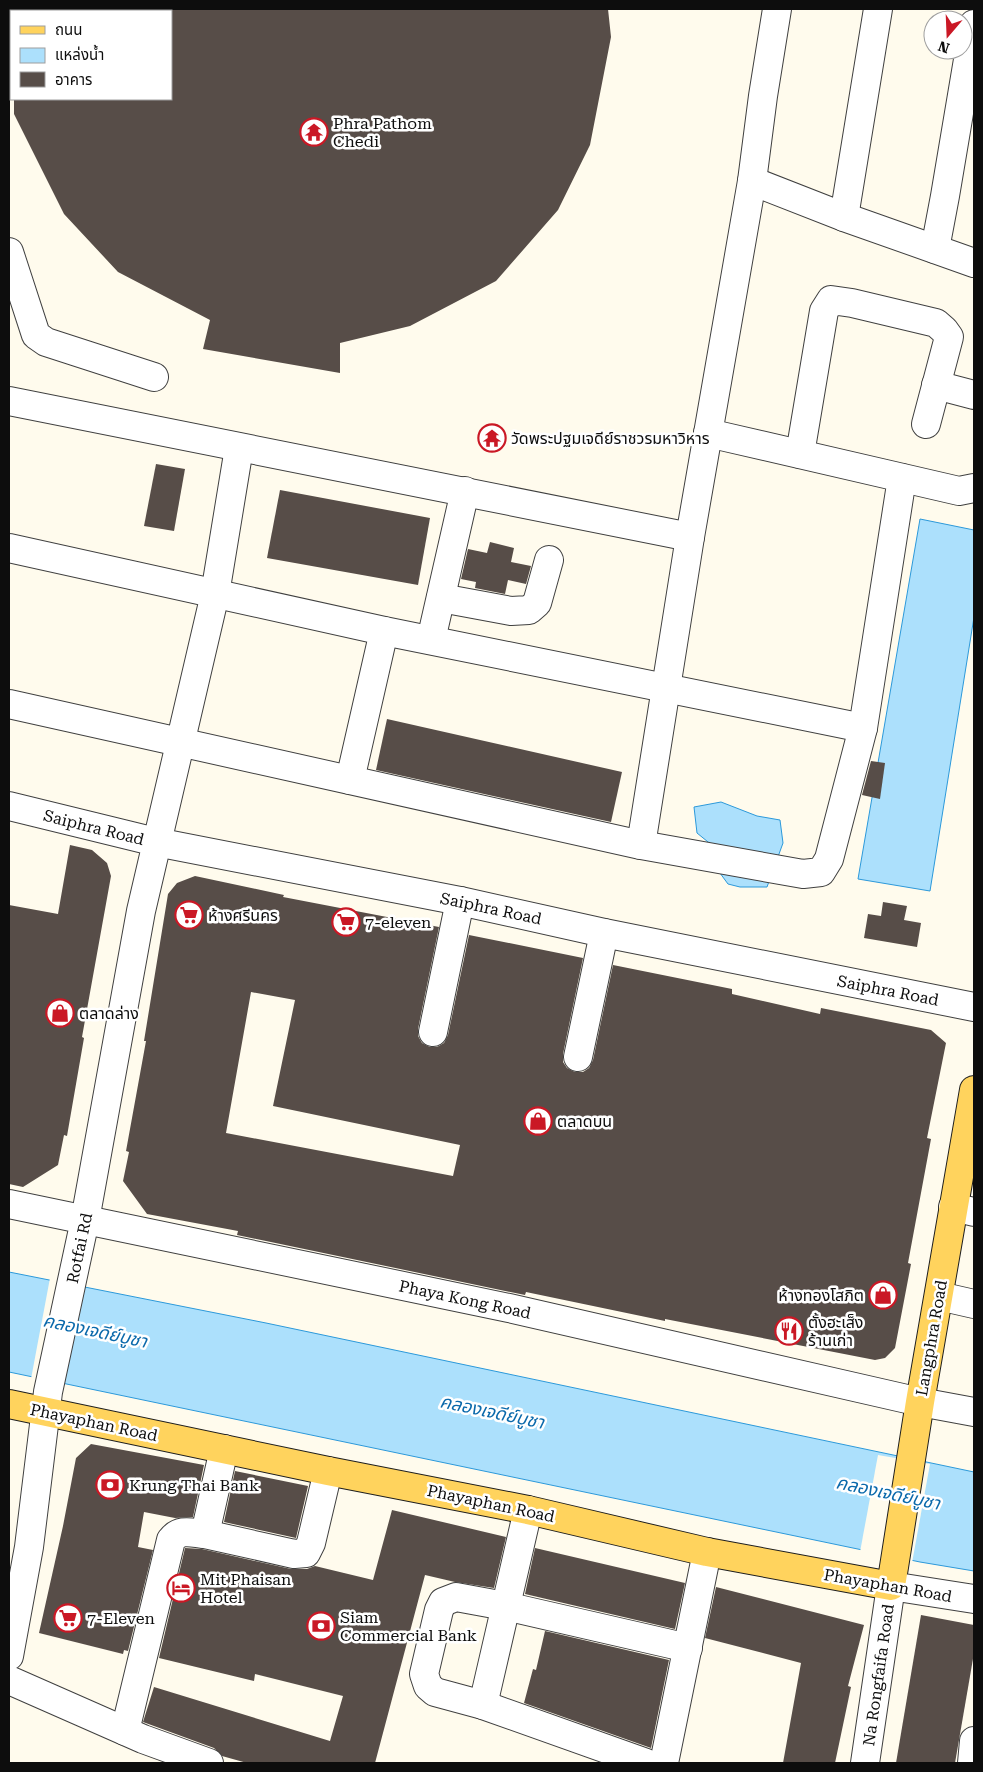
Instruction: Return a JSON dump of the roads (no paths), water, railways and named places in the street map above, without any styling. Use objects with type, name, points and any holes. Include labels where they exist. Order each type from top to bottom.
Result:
[{"type":"main road","name":"Langphra Road","points":[[893,1576],[920,1402],[939,1296],[964,1210],[974,1090]]},
{"type":"main road","name":"Phayaphan Road","points":[[9,1404],[47,1402],[224,1449],[528,1510],[707,1552],[893,1576]]},
{"type":"street","points":[[641,845],[690,536],[752,181],[777,9]]},
{"type":"street","points":[[844,217],[878,9]]},
{"type":"street","points":[[935,249],[946,196],[974,24]]},
{"type":"street","points":[[752,181],[844,217],[974,263]]},
{"type":"street","points":[[9,252],[36,335],[46,342],[154,377]]},
{"type":"street","points":[[800,454],[824,311],[830,300],[852,302],[936,323],[944,330],[949,337],[926,424]]},
{"type":"street","points":[[936,385],[974,395]]},
{"type":"street","points":[[9,401],[690,536]]},
{"type":"street","points":[[708,433],[960,491],[974,488]]},
{"type":"street","name":"Rotfai Rd","points":[[9,1656],[19,1545],[76,1267],[141,911],[216,594],[239,448]]},
{"type":"street","points":[[9,704],[641,845],[803,874],[821,872],[829,859],[863,728],[902,478]]},
{"type":"street","points":[[431,640],[466,491]]},
{"type":"street","points":[[9,548],[384,631],[863,728]]},
{"type":"street","points":[[441,598],[511,611],[529,610],[536,603],[549,560]]},
{"type":"street","points":[[350,780],[384,631]]},
{"type":"street","name":"Saiphra Road","points":[[9,806],[156,842],[460,901],[604,933],[974,1007]]},
{"type":"street","points":[[433,1032],[460,901]]},
{"type":"street","points":[[578,1056],[604,933]]},
{"type":"street","name":"Phaya Kong Road","points":[[9,1204],[509,1308],[920,1402],[974,1412]]},
{"type":"street","points":[[939,1296],[974,1304]]},
{"type":"street","points":[[205,1534],[224,1449]]},
{"type":"street","points":[[125,1731],[171,1540],[176,1534],[184,1532],[205,1534],[294,1554],[306,1553],[311,1543],[328,1471]]},
{"type":"street","points":[[483,1705],[528,1510]]},
{"type":"street","points":[[664,1763],[707,1552]]},
{"type":"street","name":"Phayaphan Road","points":[[893,1576],[974,1599]]},
{"type":"street","name":"Na Rongfaifa Road","points":[[865,1763],[893,1576]]},
{"type":"street","points":[[646,1763],[483,1705],[434,1692],[428,1686],[424,1674],[439,1610],[443,1602],[456,1597],[505,1606],[688,1648]]},
{"type":"street","points":[[9,1680],[125,1731],[209,1763]]},
{"type":"street","points":[[972,1763],[974,1741]]},
{"type":"water","points":[[920,519],[974,530],[974,617],[930,891],[858,879]]},
{"type":"water","points":[[721,802],[757,816],[780,820],[783,843],[767,887],[740,887],[728,884],[717,869],[713,846],[697,833],[694,807]]},
{"type":"water","name":"คลองเจดีย์บูชา","points":[[9,1272],[266,1323],[974,1472],[974,1571],[920,1562],[9,1372]]},
{"type":"place","name":"Phra Pathom Chedi","points":[[314,132]]},
{"type":"place","name":"วัดพระปฐมเจดีย์ราชวรมหาวิหาร","points":[[492,438]]},
{"type":"place","name":"ห้างศรีนคร","points":[[189,915]]},
{"type":"place","name":"7-eleven","points":[[346,922]]},
{"type":"place","name":"ตลาดล่าง","points":[[60,1013]]},
{"type":"place","name":"ตลาดบน","points":[[538,1121]]},
{"type":"place","name":"ห้างทองโสภิต","points":[[883,1295]]},
{"type":"place","name":"ตั้งฮะเส็ง ร้านเก่า","points":[[789,1331]]},
{"type":"place","name":"Krung Thai Bank","points":[[110,1485]]},
{"type":"place","name":"Mit Phaisan Hotel","points":[[181,1588]]},
{"type":"place","name":"7-Eleven","points":[[68,1618]]},
{"type":"place","name":"Siam Commercial Bank","points":[[321,1626]]}]
